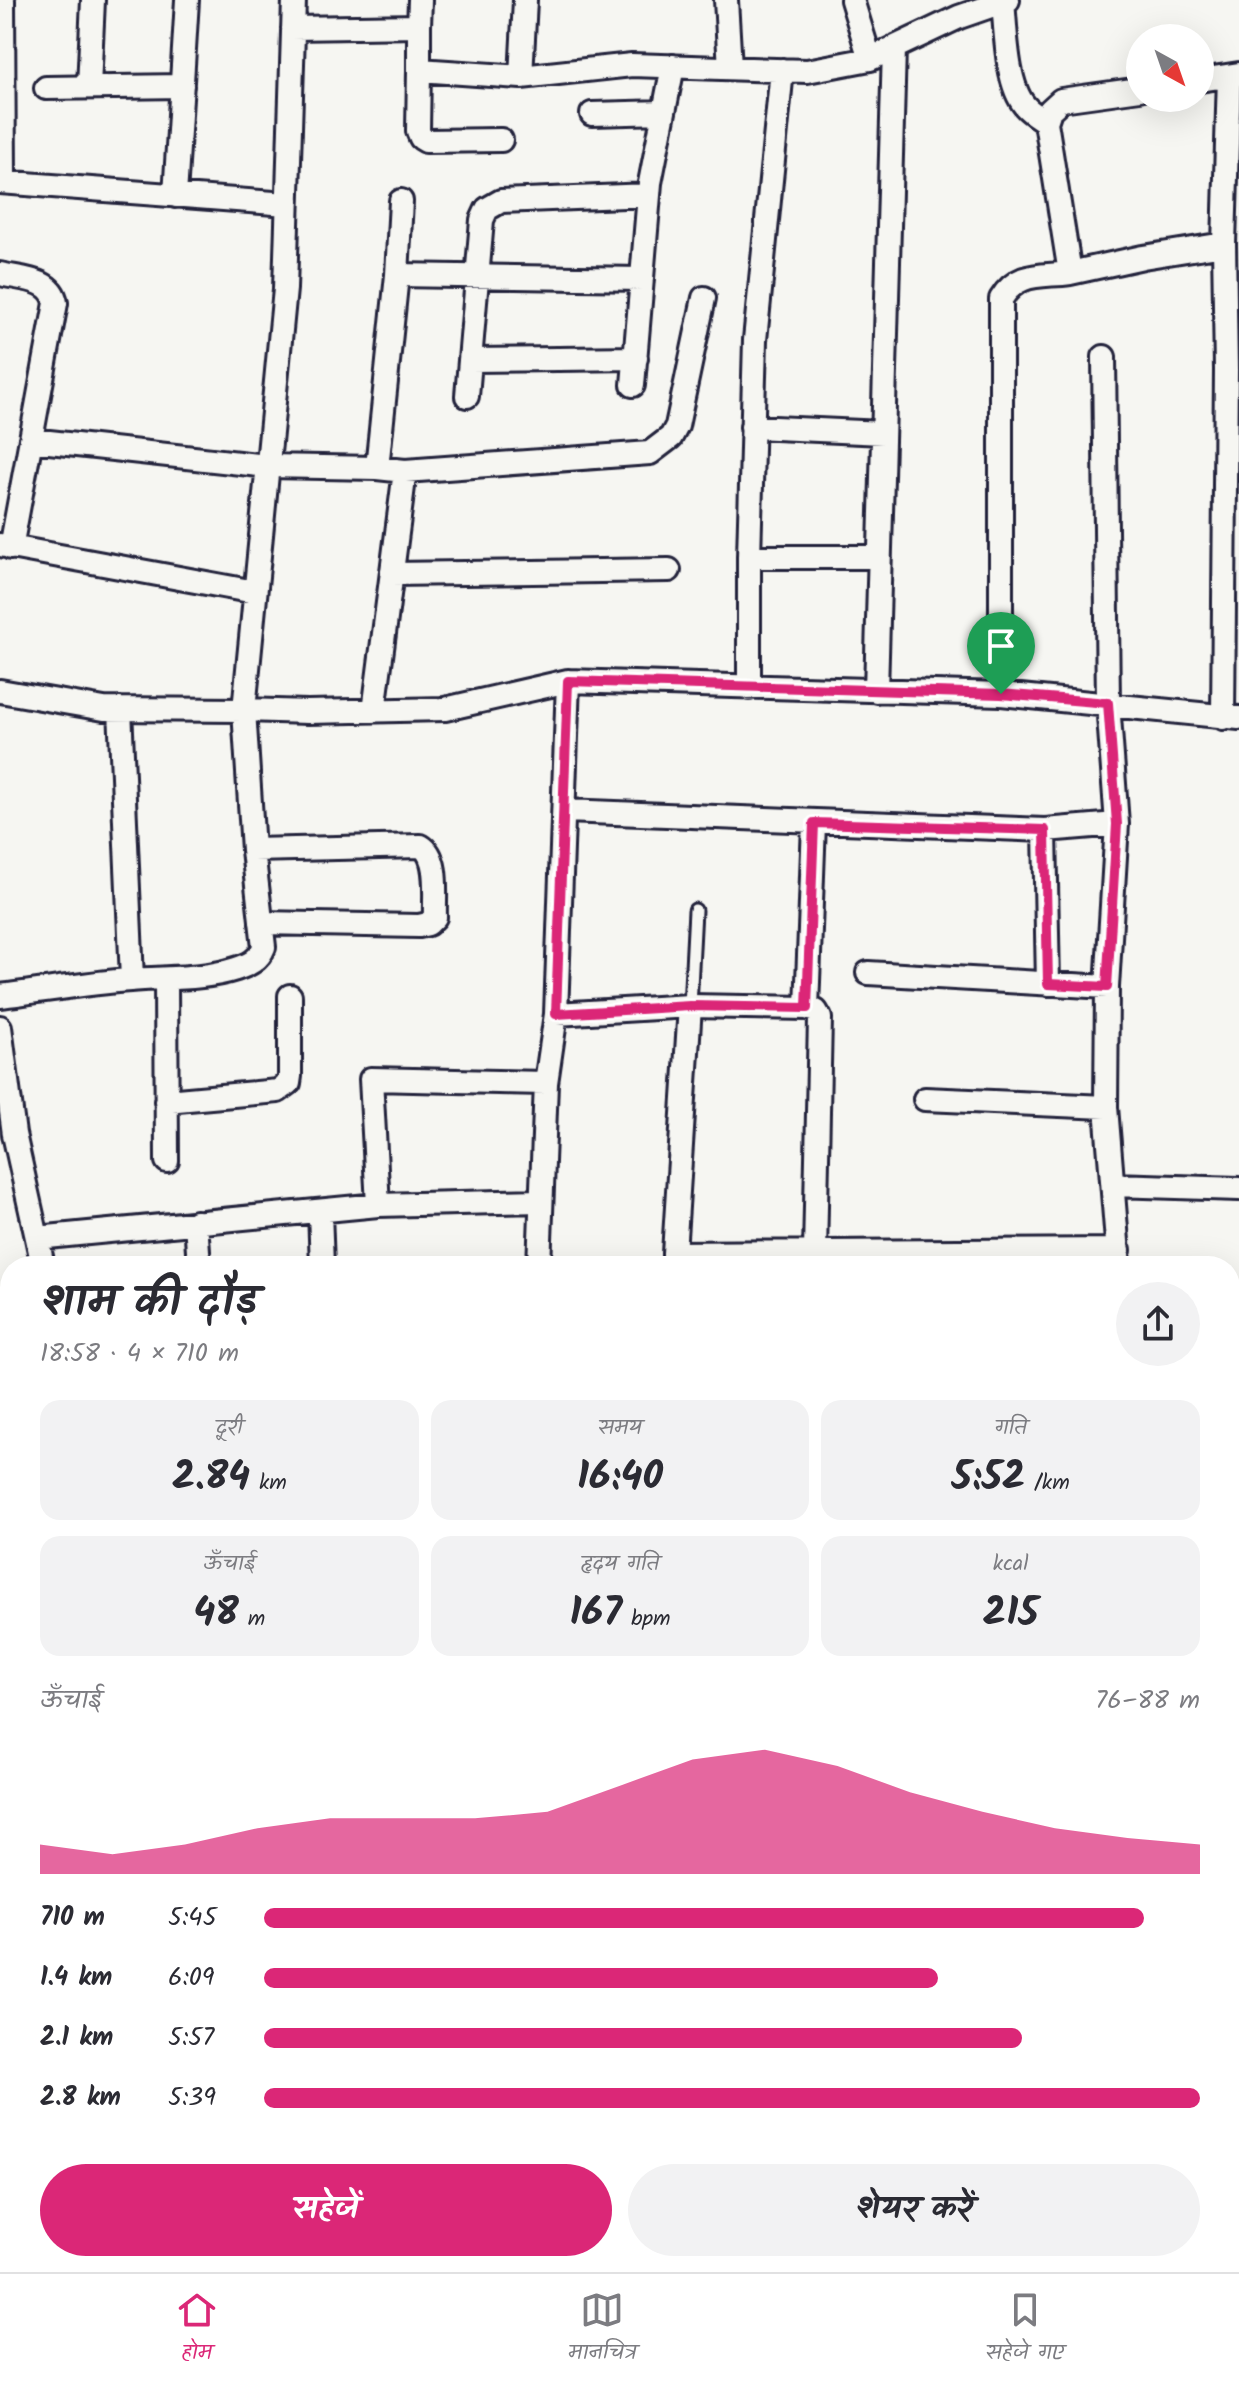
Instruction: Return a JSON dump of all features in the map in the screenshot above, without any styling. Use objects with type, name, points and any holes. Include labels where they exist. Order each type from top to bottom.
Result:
[{"type":"street","points":[[3,0],[2,182],[287,204]]},
{"type":"street","points":[[89,87],[93,0]]},
{"type":"street","points":[[175,196],[187,0]]},
{"type":"street","points":[[0,996],[233,970],[261,956],[264,947],[253,850],[244,710],[285,289],[294,0]]},
{"type":"street","points":[[420,0],[418,131],[421,138],[426,141],[501,140]]},
{"type":"street","points":[[521,77],[525,0]]},
{"type":"street","points":[[726,0],[730,68]]},
{"type":"street","points":[[852,0],[870,59]]},
{"type":"street","points":[[419,70],[521,77],[632,65],[807,71],[870,59],[894,48],[956,8],[1006,1],[1007,48],[1017,91],[1027,109],[1046,122]]},
{"type":"street","points":[[293,28],[419,26]]},
{"type":"street","points":[[876,691],[894,48]]},
{"type":"street","points":[[633,385],[649,195],[673,66]]},
{"type":"street","points":[[749,688],[755,340],[782,70]]},
{"type":"street","points":[[0,691],[104,709],[374,711],[445,709],[568,681],[1001,694],[1231,718],[1232,309],[1224,244],[1234,149],[1234,75],[1214,78]]},
{"type":"street","points":[[46,88],[182,86]]},
{"type":"street","points":[[1070,273],[1046,122],[1050,110],[1061,100],[1126,91]]},
{"type":"street","points":[[592,114],[664,112]]},
{"type":"street","points":[[467,396],[483,216],[487,209],[495,203],[649,195]]},
{"type":"street","points":[[377,468],[397,275],[401,201]]},
{"type":"street","points":[[1001,694],[1001,299],[1009,285],[1017,280],[1224,244]]},
{"type":"street","points":[[0,274],[47,285],[55,293],[56,303],[31,440],[6,546],[255,592]]},
{"type":"street","points":[[397,275],[642,279]]},
{"type":"street","points":[[31,440],[267,466],[405,471],[641,455],[657,450],[671,437],[677,426],[704,298]]},
{"type":"street","points":[[1104,357],[1108,703],[1117,824],[1107,987],[1106,1107],[1119,1256]]},
{"type":"street","points":[[470,360],[636,358]]},
{"type":"street","points":[[752,427],[883,433]]},
{"type":"street","points":[[374,711],[405,471]]},
{"type":"street","points":[[749,557],[879,557]]},
{"type":"street","points":[[392,574],[669,570]]},
{"type":"street","points":[[539,1256],[546,1083],[556,1014],[568,681]]},
{"type":"street","points":[[120,709],[132,979]]},
{"type":"street","points":[[565,811],[1045,830],[1117,824]]},
{"type":"street","points":[[807,1008],[814,823]]},
{"type":"street","points":[[1045,830],[1048,984]]},
{"type":"street","points":[[253,850],[421,846],[428,850],[432,861],[435,917],[428,924],[261,923]]},
{"type":"street","points":[[868,973],[1107,987]]},
{"type":"street","points":[[166,979],[167,1161]]},
{"type":"street","points":[[166,1101],[278,1091],[285,1087],[290,1076],[290,996]]},
{"type":"street","points":[[556,1014],[690,1006],[807,1008],[816,1011],[822,1027],[815,1253]]},
{"type":"street","points":[[674,1256],[690,1006]]},
{"type":"street","points":[[0,1027],[7,1134],[41,1256]]},
{"type":"street","points":[[378,1205],[371,1079],[546,1083]]},
{"type":"street","points":[[925,1099],[1106,1107]]},
{"type":"street","points":[[1114,1185],[1239,1189]]},
{"type":"street","points":[[37,1238],[378,1205],[540,1201]]},
{"type":"street","points":[[320,1212],[322,1256]]},
{"type":"street","points":[[196,1222],[198,1256]]},
{"type":"street","points":[[744,1256],[815,1253],[997,1256]]},
{"type":"lane","points":[[690,1006],[695,910]]},
{"type":"route","points":[[568,681],[1001,694],[1108,703],[1117,824],[1107,987],[1048,984],[1045,830],[814,823],[807,1008],[690,1006],[556,1014],[568,681]]}]
